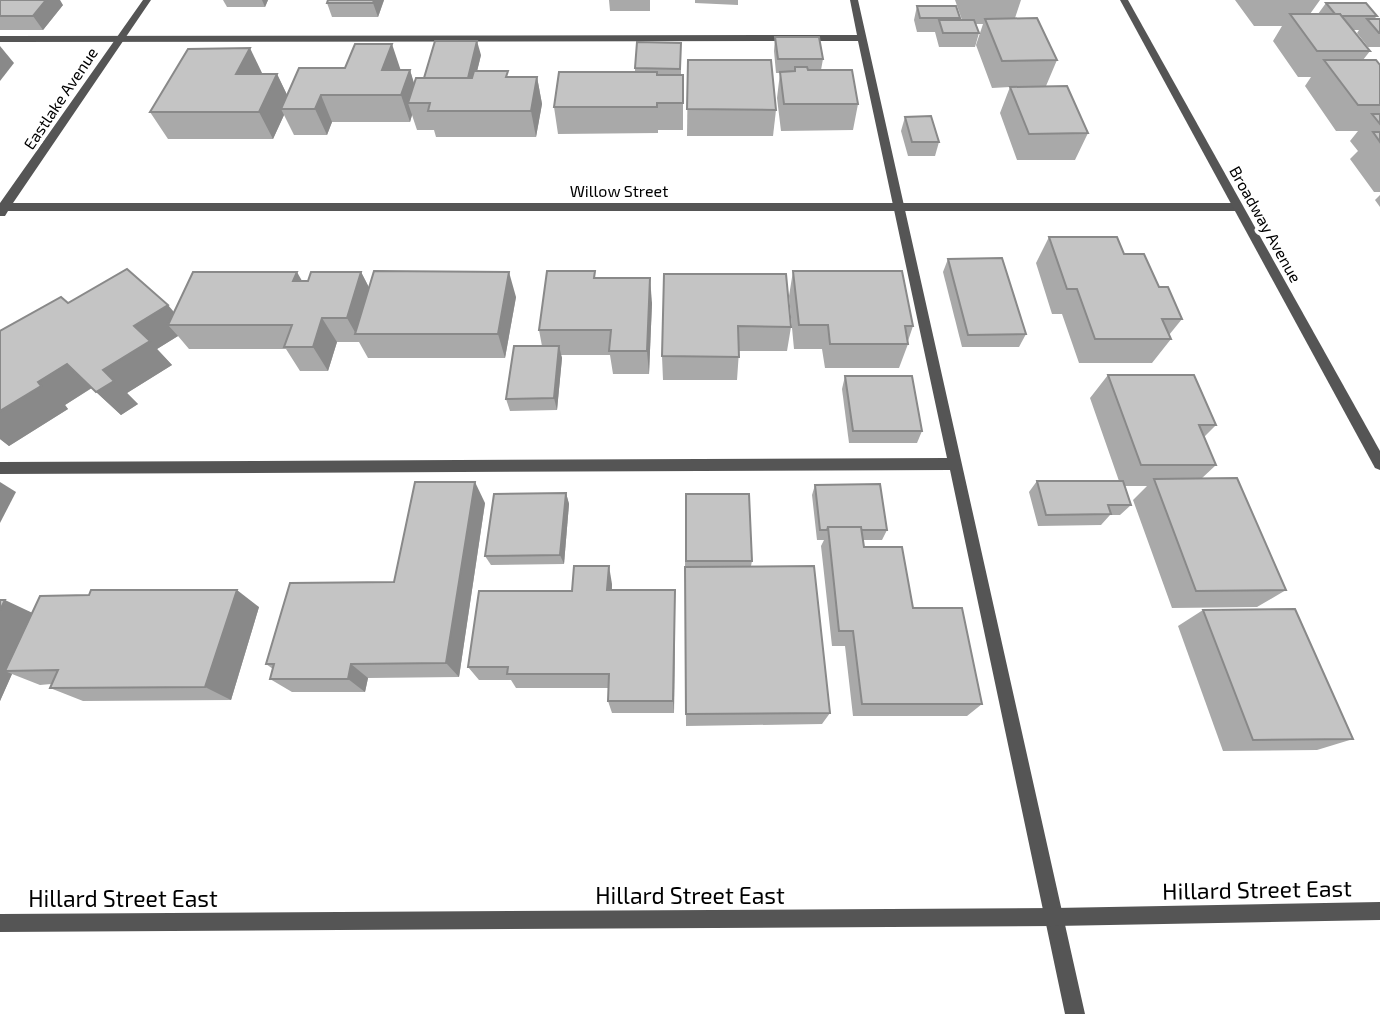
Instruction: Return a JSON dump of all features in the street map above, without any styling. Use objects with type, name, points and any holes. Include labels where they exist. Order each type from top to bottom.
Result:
[{"type":"street","name":"Eastlake Avenue","points":[[2,209],[147,0]]},
{"type":"street","points":[[853,0],[1076,1014]]},
{"type":"street","name":"Broadway Avenue","points":[[1124,0],[1380,464]]},
{"type":"street","points":[[0,39],[861,38]]},
{"type":"street","name":"Willow Street","points":[[2,209],[897,205],[1237,207]]},
{"type":"street","points":[[0,468],[954,464]]},
{"type":"street","name":"Hillard Street East","points":[[0,923],[1055,917],[1380,911]]},
{"type":"building","points":[[0,0],[46,0],[33,16],[0,16]]},
{"type":"building","points":[[328,0],[374,0],[373,3],[327,3]]},
{"type":"building","points":[[1326,3],[1366,3],[1377,16],[1341,16],[1335,14]]},
{"type":"building","points":[[917,6],[956,6],[960,18],[920,18]]},
{"type":"building","points":[[1290,14],[1340,14],[1370,51],[1317,51]]},
{"type":"building","points":[[1037,18],[1057,60],[1002,61],[985,19]]},
{"type":"building","points":[[1367,19],[1380,19],[1380,33],[1379,33]]},
{"type":"building","points":[[939,20],[974,20],[979,33],[943,33]]},
{"type":"building","points":[[775,37],[819,37],[823,59],[778,59]]},
{"type":"building","points":[[435,41],[477,41],[468,78],[424,78]]},
{"type":"building","points":[[637,42],[681,43],[680,69],[635,68]]},
{"type":"building","points":[[355,44],[392,44],[382,70],[410,70],[401,95],[321,95],[315,109],[281,109],[299,68],[345,68]]},
{"type":"building","points":[[250,48],[236,74],[277,74],[259,112],[150,112],[188,49]]},
{"type":"building","points":[[688,60],[771,60],[776,110],[687,109]]},
{"type":"building","points":[[1324,60],[1376,60],[1380,65],[1380,105],[1358,105]]},
{"type":"building","points":[[795,67],[807,67],[808,70],[852,70],[858,104],[784,104],[780,72],[795,71]]},
{"type":"building","points":[[474,71],[508,71],[506,77],[537,77],[531,111],[428,111],[430,103],[408,103],[416,78],[472,78]]},
{"type":"building","points":[[559,72],[657,72],[657,75],[683,75],[683,103],[657,103],[657,107],[554,107]]},
{"type":"building","points":[[1067,86],[1088,133],[1029,134],[1010,87]]},
{"type":"building","points":[[1372,114],[1380,114],[1380,124]]},
{"type":"building","points":[[931,116],[939,142],[912,142],[905,117]]},
{"type":"building","points":[[1373,132],[1380,132],[1380,142]]},
{"type":"building","points":[[1049,237],[1117,237],[1124,254],[1144,254],[1159,287],[1168,287],[1182,319],[1162,319],[1171,339],[1095,339],[1077,289],[1067,289]]},
{"type":"building","points":[[1002,258],[1026,334],[968,335],[948,259]]},
{"type":"building","points":[[127,269],[168,305],[134,326],[150,341],[103,370],[114,381],[96,392],[67,364],[38,382],[41,386],[0,411],[0,331],[61,297],[68,303]]},
{"type":"building","points":[[374,271],[509,272],[498,334],[355,334]]},
{"type":"building","points":[[547,271],[595,271],[594,278],[650,278],[647,351],[609,351],[611,330],[539,330]]},
{"type":"building","points":[[793,271],[902,271],[913,326],[905,326],[908,344],[830,344],[828,325],[799,325]]},
{"type":"building","points":[[193,272],[297,272],[293,281],[308,281],[311,272],[361,272],[347,318],[322,318],[313,347],[284,347],[292,325],[168,325]]},
{"type":"building","points":[[664,274],[786,274],[791,327],[738,326],[739,357],[662,356]]},
{"type":"building","points":[[514,346],[559,346],[554,398],[506,399]]},
{"type":"building","points":[[1108,375],[1194,375],[1216,425],[1199,425],[1216,465],[1141,465]]},
{"type":"building","points":[[845,376],[912,376],[922,431],[853,431]]},
{"type":"building","points":[[1237,478],[1286,590],[1196,591],[1154,479]]},
{"type":"building","points":[[1037,481],[1123,481],[1131,505],[1108,505],[1111,514],[1046,515]]},
{"type":"building","points":[[415,482],[475,482],[446,663],[351,664],[348,679],[270,679],[274,664],[266,664],[290,583],[394,582]]},
{"type":"building","points":[[880,484],[887,530],[828,527],[827,530],[820,530],[815,485]]},
{"type":"building","points":[[566,493],[560,555],[485,556],[494,494]]},
{"type":"building","points":[[686,494],[749,494],[752,561],[686,561]]},
{"type":"building","points":[[828,527],[861,527],[864,547],[902,547],[913,608],[962,608],[982,704],[862,704],[853,631],[839,631]]},
{"type":"building","points":[[574,566],[609,566],[607,590],[675,590],[673,701],[608,701],[609,674],[507,674],[508,667],[468,667],[479,591],[572,591]]},
{"type":"building","points":[[814,566],[830,713],[686,714],[685,567]]},
{"type":"building","points":[[91,590],[237,590],[205,687],[50,688],[58,670],[5,671],[40,596],[89,595]]},
{"type":"building","points":[[1295,609],[1353,739],[1253,740],[1203,610]]}]
